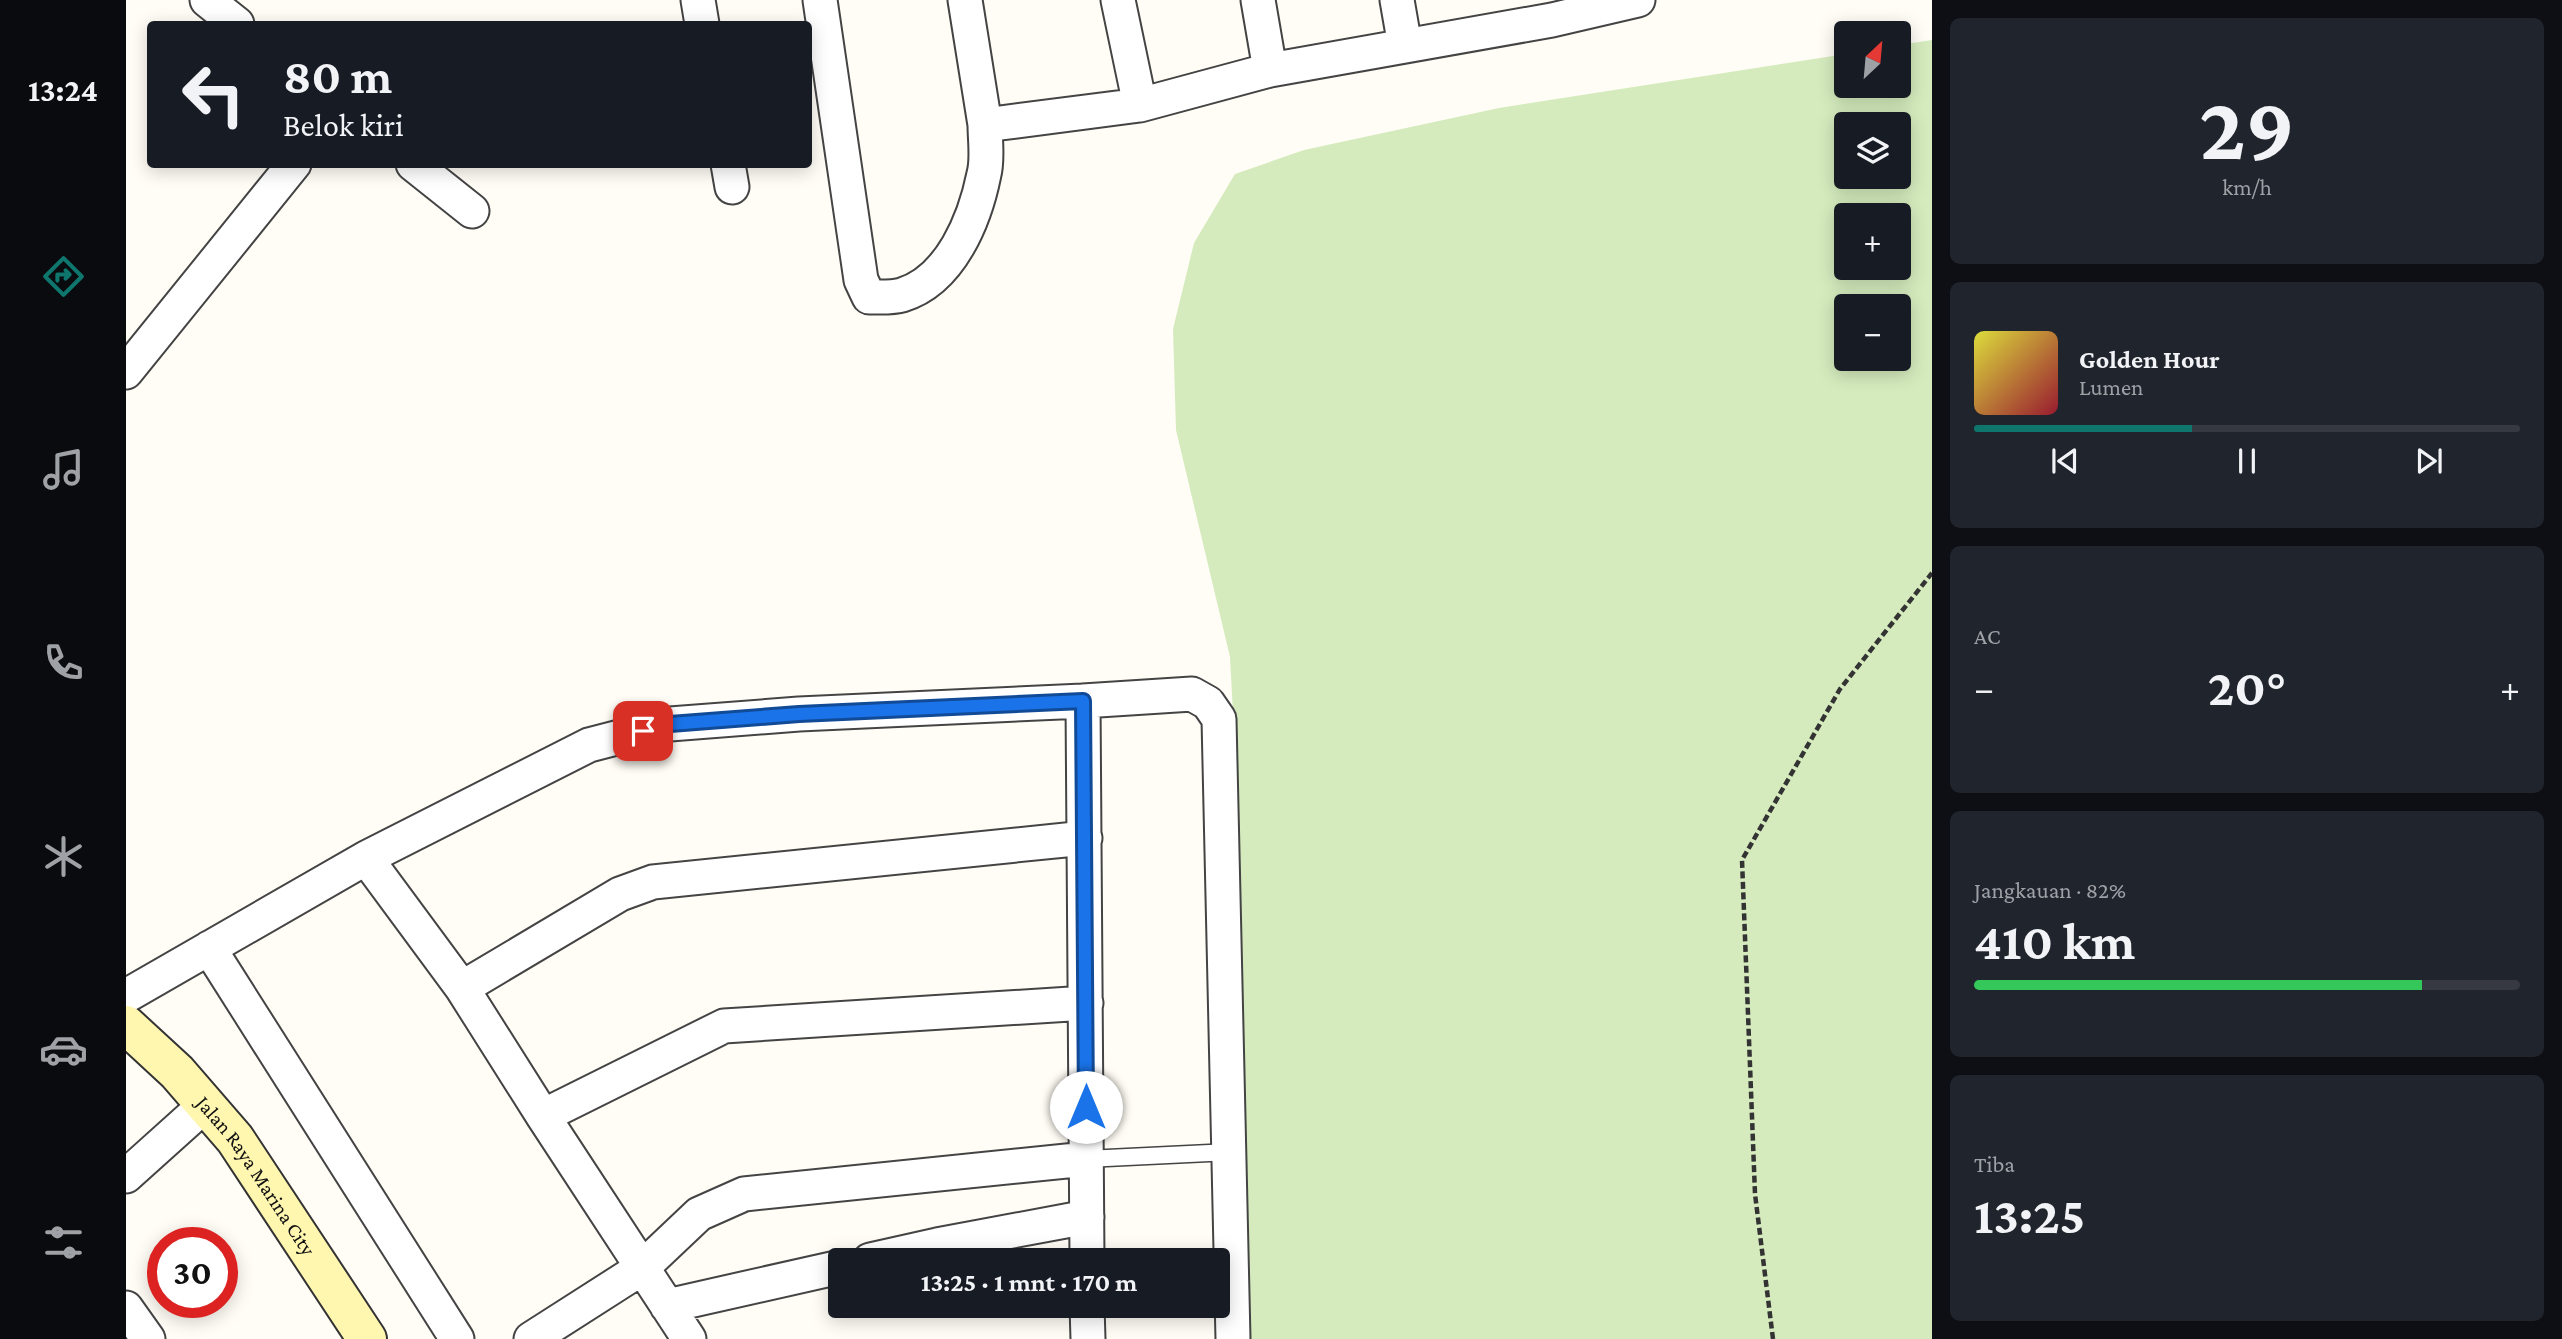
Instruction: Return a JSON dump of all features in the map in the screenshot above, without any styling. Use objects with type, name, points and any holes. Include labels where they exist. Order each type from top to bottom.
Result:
[{"type":"main road","name":"Jalan Raya Marina City","points":[[126,1025],[177,1072],[235,1139],[367,1339]]},
{"type":"street","points":[[206,0],[233,21]]},
{"type":"street","points":[[698,0],[702,21]]},
{"type":"street","points":[[820,0],[861,281],[869,297],[901,296],[927,282],[942,268],[960,246],[985,172],[985,125],[965,0]]},
{"type":"street","points":[[1118,0],[1140,105]]},
{"type":"street","points":[[1258,0],[1270,70]]},
{"type":"street","points":[[1397,0],[1405,46]]},
{"type":"street","points":[[985,125],[1140,105],[1270,70],[1405,46],[1550,10],[1638,0]]},
{"type":"street","points":[[126,372],[291,168]]},
{"type":"street","points":[[418,168],[472,211]]},
{"type":"street","points":[[126,996],[366,858],[590,745],[670,724],[799,714],[1192,694],[1208,703],[1219,719],[1233,1339]]},
{"type":"street","points":[[1083,701],[1087,1248]]},
{"type":"street","points":[[462,988],[620,894],[653,882],[1085,838]]},
{"type":"street","points":[[366,858],[462,988],[542,1116],[690,1339]]},
{"type":"street","points":[[209,948],[457,1339]]},
{"type":"street","points":[[542,1116],[724,1026],[1086,1003]]},
{"type":"street","points":[[126,1176],[205,1105]]},
{"type":"street","points":[[531,1339],[642,1268],[699,1214],[744,1194],[1086,1158]]},
{"type":"street","points":[[924,1248],[1087,1217]]},
{"type":"street","points":[[667,1306],[828,1270]]},
{"type":"street","points":[[126,1308],[148,1339]]},
{"type":"street","points":[[1087,1318],[1088,1339]]},
{"type":"lane","points":[[1086,1158],[1230,1152]]},
{"type":"path","points":[[1773,1339],[1755,1194],[1742,860],[1840,689],[1932,573]]},
{"type":"green space","points":[[1932,40],[1932,1339],[1249,1339],[1235,751],[1230,657],[1176,430],[1173,329],[1194,243],[1235,174],[1304,150],[1499,108],[1834,56],[1834,98],[1911,98],[1911,43]]},
{"type":"route","points":[[643,731],[670,724],[799,714],[1083,701],[1086,1107]]}]
